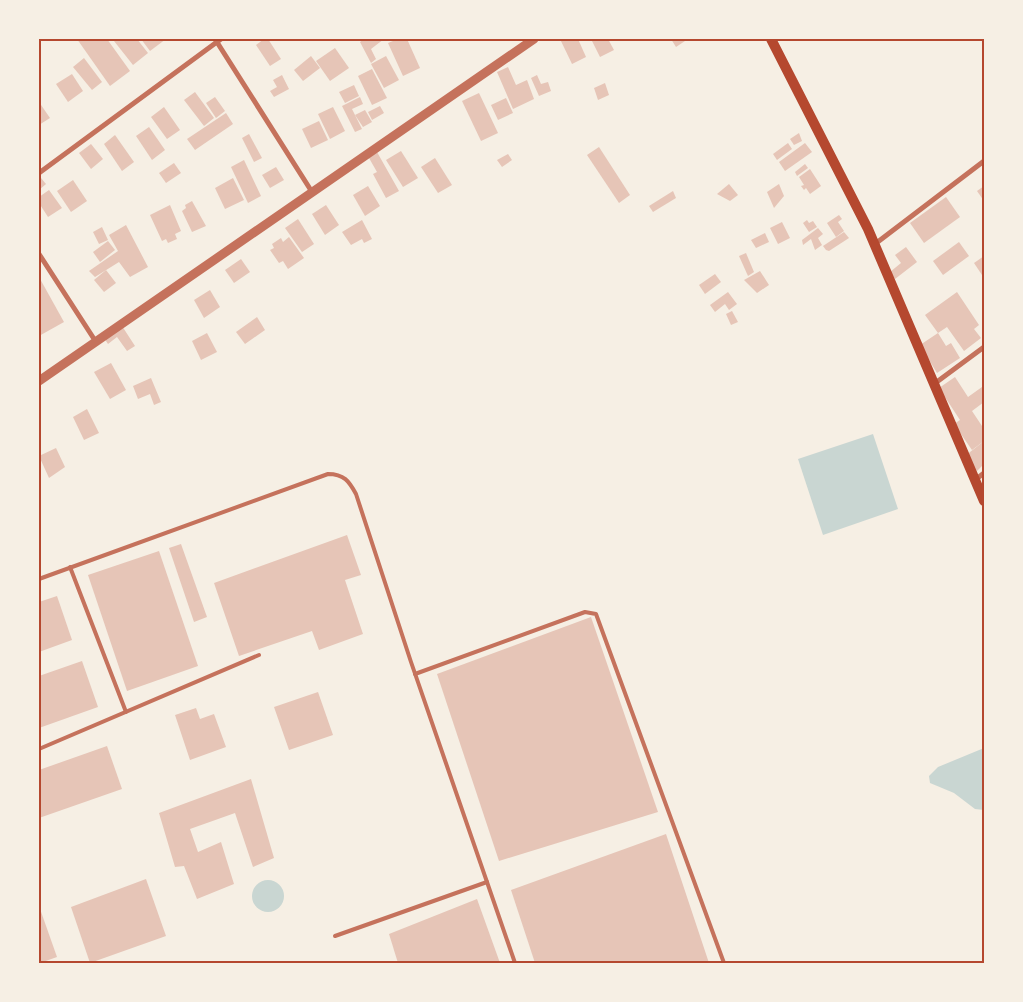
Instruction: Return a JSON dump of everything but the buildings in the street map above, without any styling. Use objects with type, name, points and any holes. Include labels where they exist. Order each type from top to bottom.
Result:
[{"type":"main road","points":[[771,39],[874,244],[984,501]]},
{"type":"street","points":[[39,381],[534,39]]},
{"type":"street","points":[[39,173],[218,40],[312,192]]},
{"type":"street","points":[[874,244],[984,161]]},
{"type":"street","points":[[39,254],[96,342]]},
{"type":"street","points":[[934,384],[984,347]]},
{"type":"street","points":[[975,480],[984,473]]},
{"type":"lane","points":[[39,579],[271,493],[328,474],[339,474],[348,480],[356,494],[415,674],[515,963]]},
{"type":"lane","points":[[70,567],[126,712]]},
{"type":"lane","points":[[415,674],[584,612],[596,614],[724,963]]},
{"type":"lane","points":[[39,749],[259,655]]},
{"type":"lane","points":[[335,936],[487,882]]},
{"type":"shaded area","points":[[873,434],[898,509],[823,535],[798,459]]},
{"type":"shaded area","points":[[984,748],[984,810],[975,809],[954,793],[930,783],[929,776],[938,767]]},
{"type":"shaded area","points":[[268,880],[280,884],[284,896],[280,908],[268,912],[256,908],[252,896],[256,884]]}]
